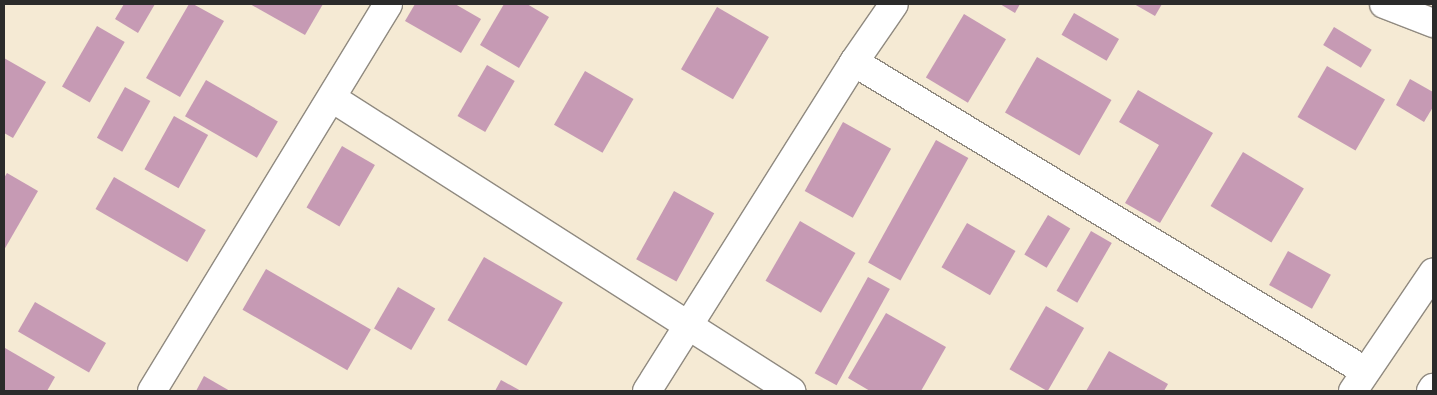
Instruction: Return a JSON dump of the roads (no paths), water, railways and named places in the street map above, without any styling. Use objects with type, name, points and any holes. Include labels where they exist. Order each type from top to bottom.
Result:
[{"type":"street","points":[[152,391],[388,4]]},
{"type":"street","points":[[646,391],[689,326],[854,62],[894,4]]},
{"type":"street","points":[[1384,4],[1433,23]]},
{"type":"street","points":[[854,62],[1359,381],[1433,273]]},
{"type":"street","points":[[332,98],[791,391]]}]
